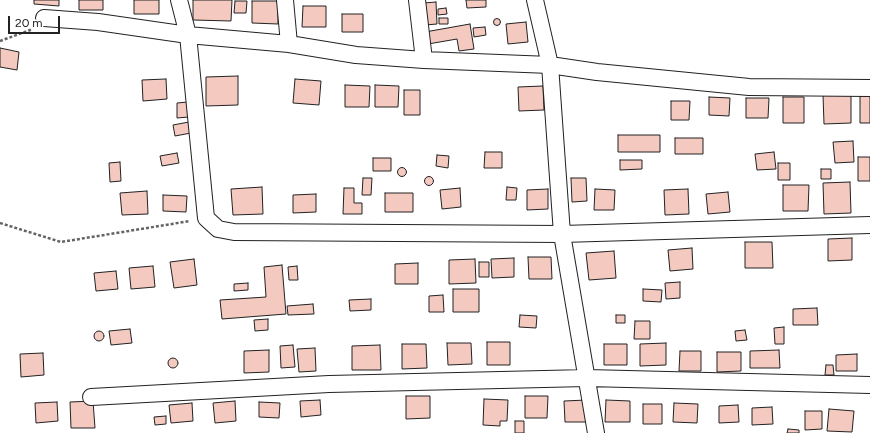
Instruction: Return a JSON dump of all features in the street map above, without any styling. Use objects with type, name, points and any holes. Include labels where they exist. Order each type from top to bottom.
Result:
[{"type":"street","points":[[179,0],[188,35],[206,218],[218,229],[234,232],[562,234],[870,225]]},
{"type":"street","points":[[285,0],[289,44]]},
{"type":"street","points":[[416,0],[424,60]]},
{"type":"street","points":[[535,0],[550,65],[562,234],[596,433]]},
{"type":"street","points":[[44,18],[98,22],[188,35],[289,44],[356,55],[424,60],[550,65],[597,72],[749,86],[870,88]]},
{"type":"street","points":[[91,396],[329,384],[587,378],[870,385]]},
{"type":"path","points":[[0,223],[61,242],[206,218]]},
{"type":"building","points":[[34,0],[59,0],[59,6],[34,4]]},
{"type":"building","points":[[79,0],[103,0],[103,10],[79,10]]},
{"type":"building","points":[[134,0],[159,0],[159,14],[134,14]]},
{"type":"building","points":[[193,0],[232,0],[231,21],[193,20]]},
{"type":"building","points":[[466,0],[486,0],[486,7],[467,8]]},
{"type":"building","points":[[235,1],[247,1],[246,13],[234,13]]},
{"type":"building","points":[[252,1],[278,1],[278,24],[252,23]]},
{"type":"building","points":[[436,2],[437,24],[425,25],[424,3]]},
{"type":"building","points":[[303,6],[326,6],[326,27],[302,27]]},
{"type":"building","points":[[446,8],[447,14],[438,15],[438,9]]},
{"type":"building","points":[[342,14],[363,14],[363,32],[342,32]]},
{"type":"building","points":[[439,18],[448,18],[448,24],[439,24]]},
{"type":"building","points":[[497,18],[500,19],[500,25],[497,26],[494,25],[493,22],[494,19]]},
{"type":"building","points":[[526,22],[528,42],[508,44],[506,24]]},
{"type":"building","points":[[470,24],[474,49],[459,51],[457,39],[428,44],[425,32]]},
{"type":"building","points":[[485,27],[486,35],[474,37],[473,28]]},
{"type":"building","points":[[0,48],[19,52],[17,70],[0,67]]},
{"type":"building","points":[[238,76],[238,105],[206,106],[206,77]]},
{"type":"building","points":[[166,79],[167,99],[143,101],[142,80]]},
{"type":"building","points":[[295,79],[321,81],[319,105],[293,103]]},
{"type":"building","points":[[345,85],[370,86],[369,107],[345,107]]},
{"type":"building","points":[[375,85],[399,86],[398,107],[375,107]]},
{"type":"building","points":[[543,86],[544,110],[519,111],[518,87]]},
{"type":"building","points":[[404,90],[420,90],[420,115],[404,115]]},
{"type":"building","points":[[851,94],[851,123],[824,124],[823,95]]},
{"type":"building","points":[[860,96],[870,96],[870,123],[860,123]]},
{"type":"building","points":[[709,97],[730,98],[729,116],[709,115]]},
{"type":"building","points":[[783,97],[804,97],[804,123],[783,123]]},
{"type":"building","points":[[746,98],[769,98],[768,118],[746,118]]},
{"type":"building","points":[[671,101],[690,101],[689,120],[671,120]]},
{"type":"building","points":[[188,102],[189,117],[177,118],[177,103]]},
{"type":"building","points":[[189,122],[191,133],[175,136],[173,125]]},
{"type":"building","points":[[618,135],[660,135],[660,152],[618,152]]},
{"type":"building","points":[[675,138],[703,138],[703,154],[675,154]]},
{"type":"building","points":[[853,141],[854,162],[835,163],[833,142]]},
{"type":"building","points":[[485,152],[502,152],[502,168],[484,168]]},
{"type":"building","points":[[774,152],[776,169],[757,170],[755,154]]},
{"type":"building","points":[[177,153],[179,163],[162,166],[160,156]]},
{"type":"building","points":[[437,155],[449,156],[448,168],[436,166]]},
{"type":"building","points":[[858,157],[870,157],[870,181],[858,181]]},
{"type":"building","points":[[373,158],[391,158],[391,171],[373,171]]},
{"type":"building","points":[[620,160],[642,160],[642,169],[620,170]]},
{"type":"building","points":[[120,162],[121,181],[110,182],[109,163]]},
{"type":"building","points":[[778,163],[790,163],[790,180],[778,180]]},
{"type":"building","points":[[402,167],[407,172],[402,177],[397,172]]},
{"type":"building","points":[[821,169],[831,169],[831,179],[821,179]]},
{"type":"building","points":[[429,176],[434,181],[429,186],[424,181]]},
{"type":"building","points":[[363,178],[372,178],[371,195],[362,195]]},
{"type":"building","points":[[571,178],[586,178],[587,201],[572,202]]},
{"type":"building","points":[[850,182],[851,213],[824,214],[823,183]]},
{"type":"building","points":[[783,185],[809,185],[808,211],[783,211]]},
{"type":"building","points":[[262,187],[263,214],[233,215],[231,189]]},
{"type":"building","points":[[507,187],[517,188],[516,200],[506,200]]},
{"type":"building","points":[[344,188],[354,188],[354,203],[362,203],[362,214],[343,214]]},
{"type":"building","points":[[460,188],[461,207],[442,209],[440,190]]},
{"type":"building","points":[[548,189],[548,209],[527,210],[527,190]]},
{"type":"building","points":[[595,189],[615,190],[614,210],[594,210]]},
{"type":"building","points":[[688,189],[689,214],[665,215],[664,190]]},
{"type":"building","points":[[147,191],[148,214],[122,215],[120,193]]},
{"type":"building","points":[[728,192],[730,212],[708,214],[706,194]]},
{"type":"building","points":[[385,193],[413,193],[413,212],[385,212]]},
{"type":"building","points":[[316,194],[316,212],[293,213],[293,195]]},
{"type":"building","points":[[163,195],[187,196],[186,212],[163,211]]},
{"type":"building","points":[[852,238],[852,260],[828,261],[828,239]]},
{"type":"building","points":[[745,242],[772,242],[773,268],[745,268]]},
{"type":"building","points":[[692,248],[693,269],[670,271],[668,250]]},
{"type":"building","points":[[614,251],[616,278],[589,280],[586,253]]},
{"type":"building","points":[[528,257],[551,257],[552,279],[529,279]]},
{"type":"building","points":[[514,258],[514,277],[492,278],[491,259]]},
{"type":"building","points":[[194,259],[197,285],[174,288],[170,262]]},
{"type":"building","points":[[475,259],[476,283],[449,284],[449,260]]},
{"type":"building","points":[[479,262],[489,262],[489,277],[479,277]]},
{"type":"building","points":[[418,263],[418,284],[395,284],[395,264]]},
{"type":"building","points":[[282,265],[286,314],[222,319],[220,300],[266,297],[264,267]]},
{"type":"building","points":[[153,266],[155,287],[131,289],[129,268]]},
{"type":"building","points":[[297,266],[298,280],[289,280],[288,267]]},
{"type":"building","points":[[116,271],[118,289],[96,291],[94,273]]},
{"type":"building","points":[[680,282],[680,298],[666,299],[665,283]]},
{"type":"building","points":[[248,283],[248,290],[234,291],[234,284]]},
{"type":"building","points":[[453,289],[479,289],[479,312],[453,312]]},
{"type":"building","points":[[643,289],[662,290],[661,302],[643,301]]},
{"type":"building","points":[[443,295],[444,312],[429,312],[429,296]]},
{"type":"building","points":[[371,299],[371,310],[350,311],[349,300]]},
{"type":"building","points":[[313,304],[314,314],[288,315],[287,306]]},
{"type":"building","points":[[817,308],[818,325],[793,325],[793,309]]},
{"type":"building","points":[[520,315],[537,316],[536,328],[519,327]]},
{"type":"building","points":[[616,315],[625,315],[625,323],[616,323]]},
{"type":"building","points":[[268,319],[268,330],[255,331],[254,320]]},
{"type":"building","points":[[635,321],[650,321],[650,339],[634,339]]},
{"type":"building","points":[[784,327],[784,344],[775,344],[774,328]]},
{"type":"building","points":[[130,329],[132,343],[111,345],[109,331]]},
{"type":"building","points":[[745,330],[747,340],[736,341],[735,331]]},
{"type":"building","points":[[99,331],[104,336],[99,341],[94,336]]},
{"type":"building","points":[[487,342],[510,342],[510,365],[487,365]]},
{"type":"building","points":[[447,343],[471,343],[472,364],[448,365]]},
{"type":"building","points":[[666,343],[666,365],[640,366],[640,344]]},
{"type":"building","points":[[402,344],[426,344],[427,368],[402,369]]},
{"type":"building","points":[[604,344],[627,344],[627,365],[604,365]]},
{"type":"building","points":[[293,345],[295,367],[281,368],[280,346]]},
{"type":"building","points":[[380,345],[381,370],[352,370],[352,346]]},
{"type":"building","points":[[315,348],[316,371],[299,372],[297,349]]},
{"type":"building","points":[[269,350],[269,372],[244,373],[244,351]]},
{"type":"building","points":[[779,350],[780,368],[750,368],[750,351]]},
{"type":"building","points":[[680,351],[701,351],[701,371],[679,371]]},
{"type":"building","points":[[717,352],[741,352],[741,371],[717,372]]},
{"type":"building","points":[[43,353],[44,375],[21,377],[20,354]]},
{"type":"building","points":[[857,354],[857,371],[836,371],[836,355]]},
{"type":"building","points":[[171,358],[175,358],[177,359],[177,367],[171,368],[168,365],[168,361]]},
{"type":"building","points":[[826,365],[833,365],[834,375],[825,375]]},
{"type":"building","points":[[406,396],[430,396],[430,418],[406,419]]},
{"type":"building","points":[[525,396],[548,396],[547,418],[525,418]]},
{"type":"building","points":[[484,399],[508,400],[507,421],[500,421],[500,426],[483,425]]},
{"type":"building","points":[[320,400],[321,415],[301,417],[300,401]]},
{"type":"building","points":[[587,400],[588,422],[565,422],[564,401]]},
{"type":"building","points":[[606,400],[630,401],[630,422],[605,422]]},
{"type":"building","points":[[93,401],[95,428],[71,428],[70,402]]},
{"type":"building","points":[[235,401],[236,421],[215,423],[213,403]]},
{"type":"building","points":[[57,402],[58,421],[36,423],[35,403]]},
{"type":"building","points":[[259,402],[280,403],[279,418],[259,417]]},
{"type":"building","points":[[192,403],[193,421],[171,423],[169,405]]},
{"type":"building","points":[[674,403],[698,404],[697,423],[673,422]]},
{"type":"building","points":[[643,404],[662,404],[662,424],[643,424]]},
{"type":"building","points":[[738,405],[739,422],[719,423],[719,406]]},
{"type":"building","points":[[772,407],[773,424],[752,425],[752,408]]},
{"type":"building","points":[[829,409],[854,411],[852,432],[827,431]]},
{"type":"building","points":[[805,411],[822,411],[822,429],[805,430]]},
{"type":"building","points":[[166,416],[166,424],[155,425],[154,417]]},
{"type":"building","points":[[515,421],[524,421],[524,433],[515,433]]},
{"type":"building","points":[[788,429],[799,430],[799,433],[787,433]]}]
